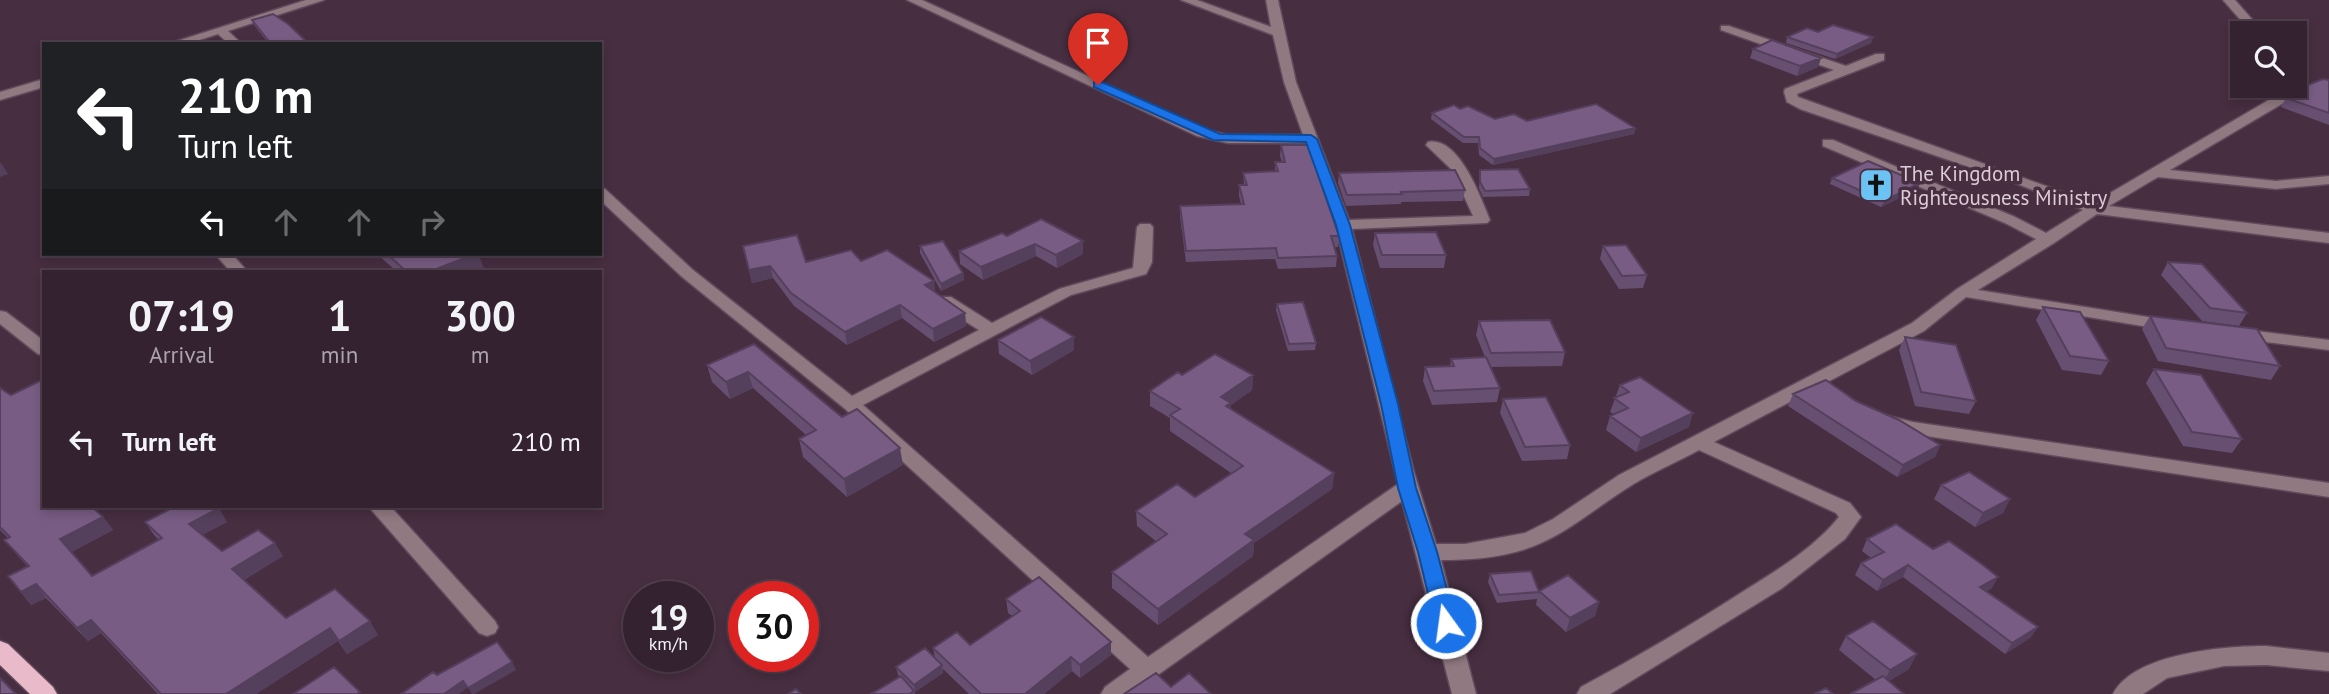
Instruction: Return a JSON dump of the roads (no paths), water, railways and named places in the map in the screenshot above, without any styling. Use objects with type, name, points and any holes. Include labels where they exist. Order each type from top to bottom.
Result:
[{"type":"main road","points":[[0,650],[45,694]]},
{"type":"street","points":[[181,42],[318,0]]},
{"type":"street","points":[[913,0],[1202,133],[1228,139],[1311,139]]},
{"type":"street","points":[[1187,0],[1277,33]]},
{"type":"street","points":[[1272,0],[1277,33],[1298,105],[1343,225],[1390,404],[1407,488],[1428,552],[1464,694]]},
{"type":"street","points":[[2229,0],[2247,21]]},
{"type":"street","points":[[1725,27],[1845,70]]},
{"type":"street","points":[[220,30],[234,42]]},
{"type":"street","points":[[1880,57],[1790,92],[1792,99],[1805,106],[2026,182],[2094,209],[2329,239]]},
{"type":"street","points":[[0,96],[38,85]]},
{"type":"street","points":[[1428,552],[1465,552],[1531,538],[1560,524],[1626,480],[1918,327],[1963,292],[2049,240],[2094,209],[2282,98]]},
{"type":"street","points":[[1828,143],[2010,220],[2049,240]]},
{"type":"street","points":[[1343,225],[1482,220],[1455,160],[1433,145]]},
{"type":"street","points":[[2157,173],[2276,185],[2329,180]]},
{"type":"street","points":[[602,194],[687,273],[851,404],[1149,671]]},
{"type":"street","points":[[851,404],[1065,292],[1140,271],[1144,262],[1145,227]]},
{"type":"street","points":[[225,256],[238,270]]},
{"type":"street","points":[[1963,292],[2178,326]]},
{"type":"street","points":[[945,301],[991,330]]},
{"type":"street","points":[[0,316],[42,348]]},
{"type":"street","points":[[2220,331],[2329,345]]},
{"type":"street","points":[[1820,376],[1837,392]]},
{"type":"street","points":[[1874,418],[1913,428],[2329,490]]},
{"type":"street","points":[[1589,694],[1647,664],[1808,558],[1848,526],[1851,517],[1843,508],[1700,443]]},
{"type":"street","points":[[1113,694],[1407,488]]},
{"type":"street","points":[[380,508],[487,627]]},
{"type":"street","points":[[2125,694],[2159,671],[2228,656],[2260,653],[2329,662]]},
{"type":"place","name":"The Kingdom Righteousness Ministry","points":[[1876,185]]}]
